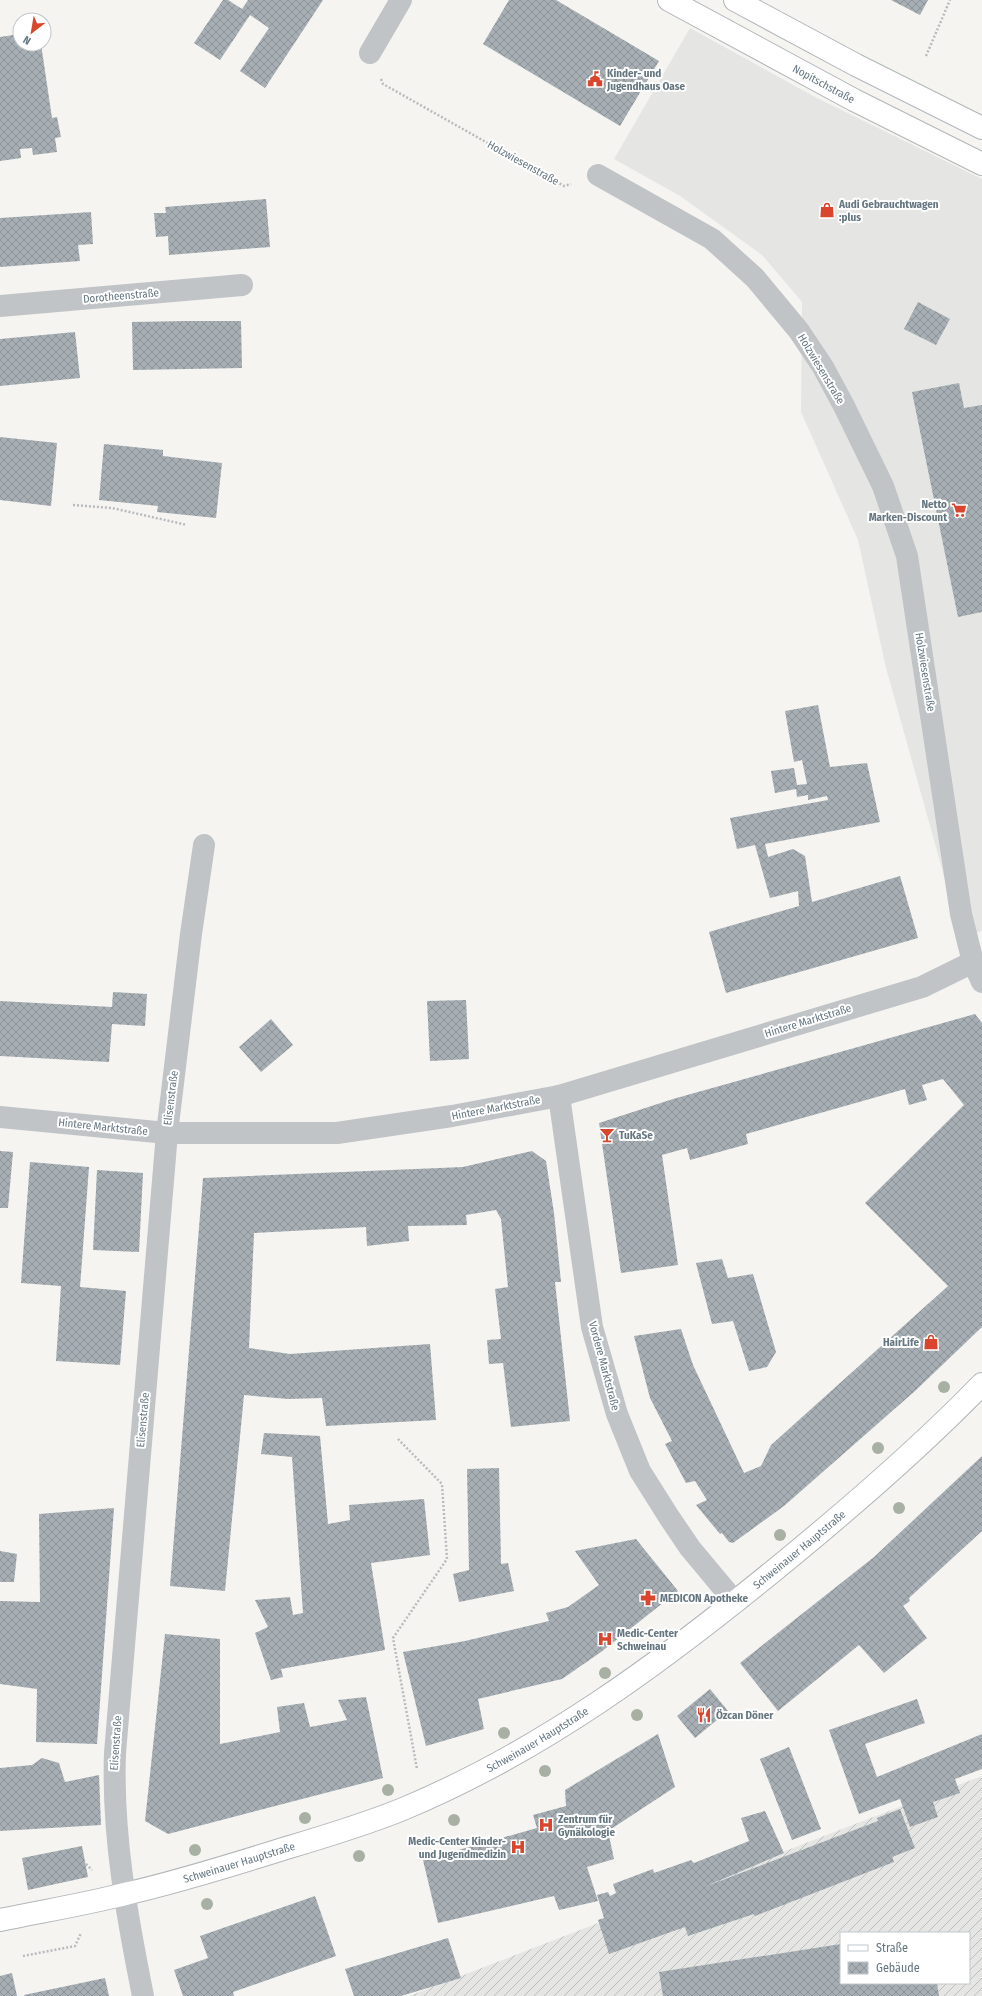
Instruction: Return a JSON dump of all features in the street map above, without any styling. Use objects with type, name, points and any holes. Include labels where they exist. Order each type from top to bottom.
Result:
[{"type":"main road","name":"Nopitschstraße","points":[[669,0],[854,100],[982,164]]},
{"type":"main road","points":[[735,0],[863,68],[982,128]]},
{"type":"main road","name":"Schweinauer Hauptstraße","points":[[0,1920],[125,1894],[182,1880],[352,1828],[400,1810],[441,1792],[517,1754],[600,1703],[670,1653],[735,1602],[846,1511],[907,1456],[982,1384]]},
{"type":"street","points":[[370,53],[401,0]]},
{"type":"street","name":"Holzwiesenstraße","points":[[598,175],[712,239],[755,278],[798,331],[822,367],[844,406],[883,486],[908,556],[961,914],[978,972]]},
{"type":"street","name":"Dorotheenstraße","points":[[0,306],[242,285]]},
{"type":"street","name":"Elisenstraße","points":[[143,1996],[129,1927],[116,1818],[115,1753],[167,1133],[191,934],[204,845]]},
{"type":"street","name":"Hintere Marktstraße","points":[[0,1117],[167,1133],[337,1133],[452,1116],[559,1096],[922,987],[978,972]]},
{"type":"street","name":"Vordere Marktstraße","points":[[559,1096],[592,1327],[616,1414],[640,1471],[669,1517],[690,1548],[735,1602]]},
{"type":"path","points":[[926,56],[950,0]]},
{"type":"path","name":"Holzwiesenstraße","points":[[370,53],[383,84],[564,186],[598,175]]},
{"type":"path","points":[[73,505],[112,508],[187,525]]},
{"type":"path","points":[[398,1440],[442,1484],[447,1559],[393,1638],[417,1769]]},
{"type":"path","points":[[23,1956],[74,1946],[81,1933]]},
{"type":"shaded area","points":[[690,28],[815,97],[982,179],[982,931],[961,937],[886,668],[858,540],[801,412],[802,302],[762,255],[680,196],[614,159]]},
{"type":"shaded area","points":[[982,1776],[982,1996],[409,1996],[868,1819]]},
{"type":"building","points":[[223,0],[228,0],[242,9],[248,0],[323,0],[265,88],[240,71],[269,28],[250,15],[220,60],[194,43]]},
{"type":"building","name":"Kinder- und Jugendhaus Oase","points":[[509,0],[556,0],[659,61],[620,126],[483,44]]},
{"type":"building","points":[[891,0],[928,0],[920,15]]},
{"type":"building","points":[[12,35],[12,52],[42,52],[52,118],[57,117],[61,137],[55,138],[57,152],[33,155],[32,148],[20,149],[21,158],[0,161],[0,37]]},
{"type":"building","points":[[266,199],[270,247],[169,255],[168,236],[156,237],[154,213],[166,213],[165,207]]},
{"type":"building","points":[[91,212],[93,244],[78,245],[80,261],[0,267],[0,218]]},
{"type":"building","points":[[918,302],[950,319],[936,345],[904,329]]},
{"type":"building","points":[[241,321],[242,368],[133,370],[132,322]]},
{"type":"building","points":[[75,332],[80,378],[0,386],[0,339]]},
{"type":"building","name":"Netto Marken-Discount","points":[[959,383],[964,408],[982,405],[982,612],[958,617],[912,392]]},
{"type":"building","points":[[0,437],[57,443],[51,506],[0,500]]},
{"type":"building","points":[[104,444],[163,450],[163,456],[222,463],[216,518],[157,512],[158,506],[99,500]]},
{"type":"building","points":[[818,705],[830,767],[867,763],[880,822],[765,844],[768,857],[793,849],[805,856],[812,902],[900,876],[918,938],[726,993],[709,932],[799,906],[798,891],[770,898],[755,845],[737,849],[730,818],[828,800],[827,796],[808,800],[808,795],[797,797],[796,789],[775,793],[771,771],[794,768],[797,785],[807,784],[802,760],[794,762],[785,711]]},
{"type":"building","points":[[113,992],[147,994],[145,1026],[112,1024],[109,1062],[0,1056],[0,1001],[112,1007]]},
{"type":"building","points":[[466,1000],[469,1059],[430,1061],[427,1001]]},
{"type":"building","points":[[975,1014],[982,1023],[982,1327],[915,1391],[784,1506],[733,1543],[729,1542],[722,1533],[720,1534],[696,1505],[707,1500],[695,1481],[686,1483],[665,1444],[672,1441],[650,1398],[634,1336],[681,1329],[693,1365],[744,1473],[761,1466],[771,1445],[948,1286],[865,1203],[964,1105],[943,1079],[922,1085],[927,1100],[909,1105],[905,1089],[746,1134],[748,1144],[690,1160],[687,1148],[662,1155],[678,1265],[621,1273],[599,1123],[673,1099]]},
{"type":"building","points":[[271,1019],[293,1045],[261,1072],[239,1047]]},
{"type":"building","points":[[0,1151],[13,1152],[8,1208],[0,1208]]},
{"type":"building","points":[[532,1151],[546,1161],[554,1213],[561,1282],[555,1282],[570,1421],[511,1427],[503,1363],[489,1364],[487,1340],[501,1339],[495,1289],[508,1287],[501,1219],[496,1210],[466,1215],[467,1225],[408,1226],[409,1241],[367,1246],[366,1227],[254,1233],[249,1348],[290,1354],[430,1344],[436,1420],[326,1426],[322,1398],[288,1399],[244,1395],[225,1591],[170,1586],[203,1178],[463,1167]]},
{"type":"building","points":[[30,1162],[89,1167],[80,1287],[126,1291],[120,1365],[56,1361],[61,1286],[21,1283]]},
{"type":"building","points":[[97,1170],[143,1173],[139,1252],[93,1250]]},
{"type":"building","points":[[722,1259],[728,1278],[753,1274],[776,1352],[767,1367],[749,1371],[733,1321],[712,1324],[696,1263]]},
{"type":"building","points":[[264,1433],[320,1436],[328,1524],[350,1520],[349,1505],[424,1499],[430,1555],[371,1563],[385,1650],[281,1669],[283,1677],[271,1680],[255,1633],[268,1627],[255,1600],[290,1597],[293,1615],[303,1613],[292,1457],[261,1454]]},
{"type":"building","points":[[982,1456],[982,1531],[909,1598],[910,1601],[903,1606],[927,1638],[884,1673],[859,1645],[778,1711],[740,1663],[874,1557]]},
{"type":"building","points":[[499,1468],[501,1564],[508,1563],[514,1591],[459,1602],[453,1574],[469,1570],[467,1469]]},
{"type":"building","points":[[114,1508],[97,1744],[36,1742],[37,1689],[0,1684],[0,1601],[40,1602],[39,1514]]},
{"type":"building","points":[[636,1539],[678,1591],[601,1652],[562,1679],[478,1699],[484,1729],[426,1746],[403,1652],[465,1641],[549,1621],[546,1613],[568,1607],[599,1585],[575,1551]]},
{"type":"building","points":[[0,1551],[17,1554],[14,1582],[0,1582]]},
{"type":"building","points":[[165,1634],[220,1639],[220,1744],[280,1732],[277,1707],[304,1703],[310,1727],[347,1720],[338,1700],[366,1697],[383,1778],[168,1834],[145,1821]]},
{"type":"building","points":[[710,1689],[728,1711],[695,1738],[677,1716]]},
{"type":"building","points":[[917,1699],[925,1723],[865,1744],[877,1777],[982,1734],[982,1769],[955,1779],[960,1793],[933,1802],[938,1817],[910,1827],[900,1799],[859,1814],[829,1730]]},
{"type":"building","points":[[658,1734],[675,1787],[608,1831],[614,1859],[587,1867],[598,1901],[559,1910],[554,1896],[438,1923],[423,1860],[537,1828],[533,1815],[566,1806],[565,1790]]},
{"type":"building","points":[[789,1747],[821,1829],[792,1840],[760,1759]]},
{"type":"building","points":[[42,1758],[59,1763],[65,1782],[99,1775],[101,1825],[0,1831],[0,1768],[32,1765]]},
{"type":"building","points":[[900,1809],[915,1848],[892,1857],[894,1862],[755,1916],[754,1914],[688,1936],[685,1927],[609,1954],[598,1920],[604,1918],[597,1895],[608,1892],[610,1896],[616,1893],[613,1884],[653,1869],[654,1873],[691,1860],[694,1863],[749,1841],[741,1818],[765,1811],[784,1853],[704,1887],[878,1821],[877,1818]]},
{"type":"building","points":[[82,1846],[88,1877],[28,1890],[22,1858]]},
{"type":"building","points":[[315,1896],[336,1956],[233,1992],[234,1996],[183,1996],[174,1970],[208,1958],[200,1936]]},
{"type":"building","points":[[448,1938],[461,1978],[401,1996],[354,1996],[345,1969]]},
{"type":"building","points":[[840,1944],[840,1984],[937,1984],[939,1996],[663,1996],[659,1972]]},
{"type":"building","points":[[12,1973],[17,1996],[0,1996],[0,1976]]},
{"type":"building","points":[[105,1978],[109,1996],[24,1996],[24,1995]]},
{"type":"place","name":"Kinder- und Jugendhaus Oase","points":[[595,79]]},
{"type":"place","name":"Audi Gebrauchtwagen :plus","points":[[827,210]]},
{"type":"place","name":"Netto Marken-Discount","points":[[959,510]]},
{"type":"place","name":"TuKaSe","points":[[607,1135]]},
{"type":"place","name":"HairLife","points":[[931,1342]]},
{"type":"place","name":"MEDICON Apotheke","points":[[648,1598]]},
{"type":"place","name":"Medic-Center Schweinau","points":[[605,1639]]},
{"type":"place","name":"Özcan Döner","points":[[704,1715]]},
{"type":"place","name":"Zentrum für Gynäkologie","points":[[546,1825]]},
{"type":"place","name":"Medic-Center Kinder- und Jugendmedizin","points":[[518,1847]]}]
